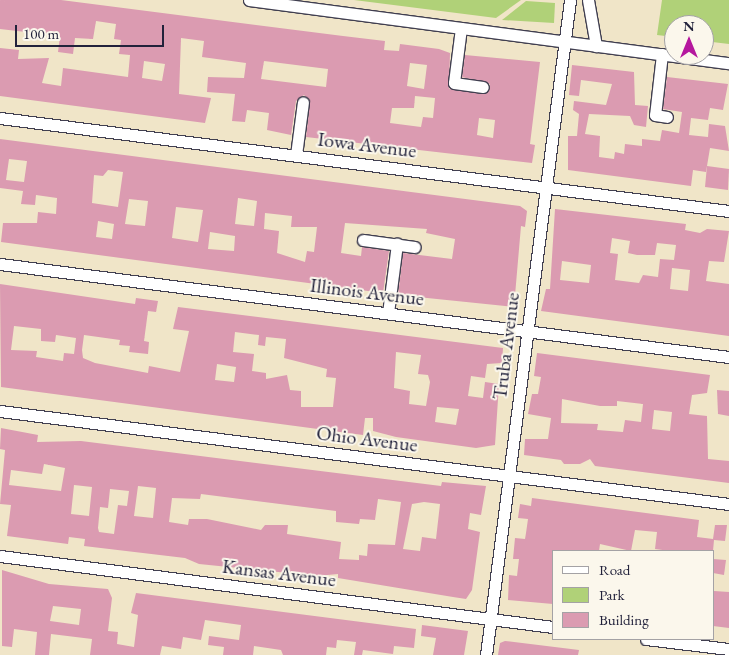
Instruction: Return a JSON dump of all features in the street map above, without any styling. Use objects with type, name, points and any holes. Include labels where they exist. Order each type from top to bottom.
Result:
[{"type":"street","points":[[250,0],[729,63]]},
{"type":"street","name":"Truba Avenue","points":[[486,655],[563,42],[570,0]]},
{"type":"street","points":[[588,0],[596,46]]},
{"type":"street","points":[[461,28],[454,83],[483,87]]},
{"type":"street","points":[[662,54],[655,115],[667,117]]},
{"type":"street","points":[[296,155],[303,102]]},
{"type":"street","name":"Iowa Avenue","points":[[0,118],[729,211]]},
{"type":"street","points":[[363,240],[415,247]]},
{"type":"street","points":[[388,313],[397,244]]},
{"type":"street","name":"Illinois Avenue","points":[[0,264],[729,357]]},
{"type":"street","name":"Ohio Avenue","points":[[0,411],[729,504]]},
{"type":"street","name":"Kansas Avenue","points":[[0,556],[552,627]]},
{"type":"street","points":[[654,640],[729,649]]},
{"type":"green space","points":[[354,0],[521,0],[496,18]]},
{"type":"green space","points":[[662,0],[729,0],[729,44],[714,42],[714,15],[664,15],[664,36],[657,35]]},
{"type":"green space","points":[[526,1],[555,3],[554,23],[502,20]]},
{"type":"building","points":[[0,0],[61,0],[385,41],[384,50],[399,51],[400,44],[439,49],[450,53],[449,89],[482,94],[489,91],[490,84],[462,77],[465,55],[540,62],[530,144],[535,145],[532,163],[306,137],[310,102],[304,95],[296,101],[291,135],[267,130],[269,113],[247,110],[245,122],[232,121],[235,94],[207,92],[208,77],[244,78],[246,63],[202,57],[204,41],[181,38],[179,94],[211,98],[205,123],[0,96],[0,48],[19,50],[18,59],[49,58],[42,83],[61,86],[63,68],[128,77],[130,55],[119,54],[121,40],[114,39],[116,24],[96,21],[93,39],[75,38],[73,54],[58,52],[60,36],[0,29]],"holes":[[[144,61],[165,64],[162,81],[142,78]],[[264,61],[328,69],[326,87],[261,79]],[[410,63],[427,65],[424,89],[407,86]],[[415,96],[435,98],[433,118],[423,117],[421,127],[390,123],[392,108],[414,108]],[[479,118],[495,120],[493,138],[477,135]]]},
{"type":"building","points":[[572,65],[634,72],[635,105],[648,106],[646,127],[634,125],[630,116],[589,114],[585,134],[600,136],[599,157],[614,159],[615,152],[624,154],[625,144],[642,146],[642,139],[660,141],[662,130],[679,133],[682,112],[663,109],[667,77],[728,84],[723,110],[710,108],[708,120],[691,118],[689,135],[708,137],[709,124],[725,126],[729,151],[710,148],[706,172],[693,170],[691,186],[568,170],[568,136],[577,136],[579,114],[573,110],[574,101],[606,105],[612,84],[581,80],[579,96],[569,95]]},
{"type":"building","points":[[0,139],[520,206],[527,211],[525,227],[521,226],[514,307],[398,295],[403,253],[452,259],[455,239],[426,233],[427,229],[345,223],[341,253],[361,256],[362,247],[389,251],[383,293],[1,242],[3,223],[37,223],[38,212],[56,214],[57,198],[36,195],[35,205],[21,204],[23,191],[0,188]],"holes":[[[9,159],[27,161],[24,182],[6,180]],[[108,170],[123,172],[118,207],[92,203],[94,175],[103,176]],[[238,198],[257,201],[254,226],[235,224]],[[129,199],[148,201],[145,226],[125,224]],[[176,207],[203,210],[198,242],[172,238]],[[265,213],[292,216],[291,227],[317,227],[314,252],[307,251],[305,262],[277,253],[279,231],[264,229]],[[98,221],[114,224],[112,239],[96,237]],[[210,232],[235,236],[234,251],[208,249]]]},
{"type":"building","points":[[707,166],[729,169],[728,190],[705,187]]},
{"type":"building","points":[[555,209],[686,224],[685,230],[700,233],[707,229],[729,231],[724,262],[709,261],[706,281],[729,284],[729,336],[541,311],[546,289],[550,289]],"holes":[[[612,238],[630,241],[628,253],[637,255],[655,255],[657,243],[676,245],[674,260],[660,259],[658,277],[643,275],[639,283],[615,280],[618,254],[610,253]],[[562,261],[591,265],[589,283],[560,280]],[[672,268],[690,270],[688,291],[670,289]]]},
{"type":"building","points":[[0,284],[135,304],[136,298],[158,301],[156,312],[148,311],[144,341],[149,342],[148,354],[129,352],[130,346],[119,345],[120,340],[84,335],[83,358],[95,363],[148,373],[149,366],[180,372],[189,331],[173,329],[178,307],[503,348],[502,363],[487,364],[485,378],[471,376],[468,396],[483,398],[485,382],[499,384],[495,445],[476,448],[396,437],[373,431],[373,418],[365,418],[363,435],[1,387]],"holes":[[[14,326],[41,329],[41,341],[55,342],[56,335],[76,338],[74,354],[64,353],[63,361],[36,357],[37,351],[11,350]],[[235,332],[259,335],[258,345],[265,346],[266,337],[286,339],[284,358],[327,369],[326,377],[336,378],[333,407],[301,407],[301,391],[290,390],[287,375],[266,379],[266,373],[252,371],[254,354],[233,352]],[[396,352],[421,355],[418,374],[428,375],[430,382],[426,406],[409,404],[410,391],[394,388]],[[217,364],[236,367],[234,382],[215,380]],[[437,407],[459,409],[456,425],[435,422]]]},
{"type":"building","points":[[537,353],[710,375],[707,393],[692,395],[689,414],[707,416],[708,459],[729,461],[729,483],[595,466],[590,459],[580,464],[564,464],[561,460],[524,455],[525,439],[548,439],[551,418],[528,414],[532,394],[538,394],[541,377],[534,376]],"holes":[[[562,399],[600,406],[617,406],[617,401],[643,404],[641,422],[625,420],[623,432],[597,430],[598,424],[561,423]],[[654,410],[672,412],[670,431],[652,429]]]},
{"type":"building","points":[[717,390],[729,391],[729,416],[718,414]]},
{"type":"building","points":[[1,428],[38,435],[37,442],[81,441],[441,486],[442,482],[486,486],[481,515],[470,513],[468,529],[480,532],[472,590],[466,599],[338,578],[338,574],[317,576],[199,564],[185,558],[84,546],[85,539],[69,537],[68,544],[7,536],[11,505],[0,504],[5,450],[0,449]],"holes":[[[44,464],[65,468],[61,491],[9,485],[11,470],[42,474]],[[74,485],[92,487],[89,516],[71,514]],[[138,486],[156,488],[153,518],[134,516]],[[110,489],[129,491],[127,506],[118,505],[114,534],[99,532],[98,528],[100,507],[108,508]],[[201,494],[336,511],[336,522],[359,524],[360,519],[375,520],[378,499],[401,502],[395,545],[368,544],[367,556],[359,555],[359,560],[339,559],[341,542],[287,534],[288,525],[265,525],[261,530],[207,519],[189,519],[188,525],[169,522],[172,498],[200,499]],[[424,502],[440,504],[436,539],[422,537],[420,551],[403,549],[412,504]]]},
{"type":"building","points":[[532,498],[699,520],[697,537],[713,539],[715,525],[727,525],[725,541],[714,540],[713,550],[662,550],[655,549],[657,532],[635,530],[631,550],[600,544],[599,550],[552,550],[552,604],[508,600],[509,575],[517,576],[519,559],[513,559],[515,538],[525,539],[528,519],[518,518],[520,504],[531,506]]},
{"type":"building","points":[[714,559],[726,560],[724,575],[714,573]]},
{"type":"building","points":[[2,570],[49,584],[108,589],[112,598],[108,631],[118,632],[117,644],[134,647],[138,615],[131,613],[136,593],[416,629],[414,648],[394,646],[393,654],[363,650],[362,655],[354,655],[356,642],[337,640],[336,648],[327,647],[326,655],[283,655],[281,650],[254,646],[253,655],[223,655],[224,647],[208,645],[209,636],[239,640],[241,625],[205,620],[201,640],[183,637],[181,649],[162,646],[160,655],[90,655],[92,639],[51,634],[49,655],[35,655],[37,632],[14,629],[12,647],[2,646]],"holes":[[[53,606],[81,609],[79,625],[50,621]]]},
{"type":"building","points":[[714,591],[729,592],[729,628],[714,626]]},
{"type":"building","points":[[422,625],[468,631],[464,655],[433,655],[436,638],[421,636]]},
{"type":"building","points":[[505,641],[579,650],[578,655],[498,655],[500,643]]}]
